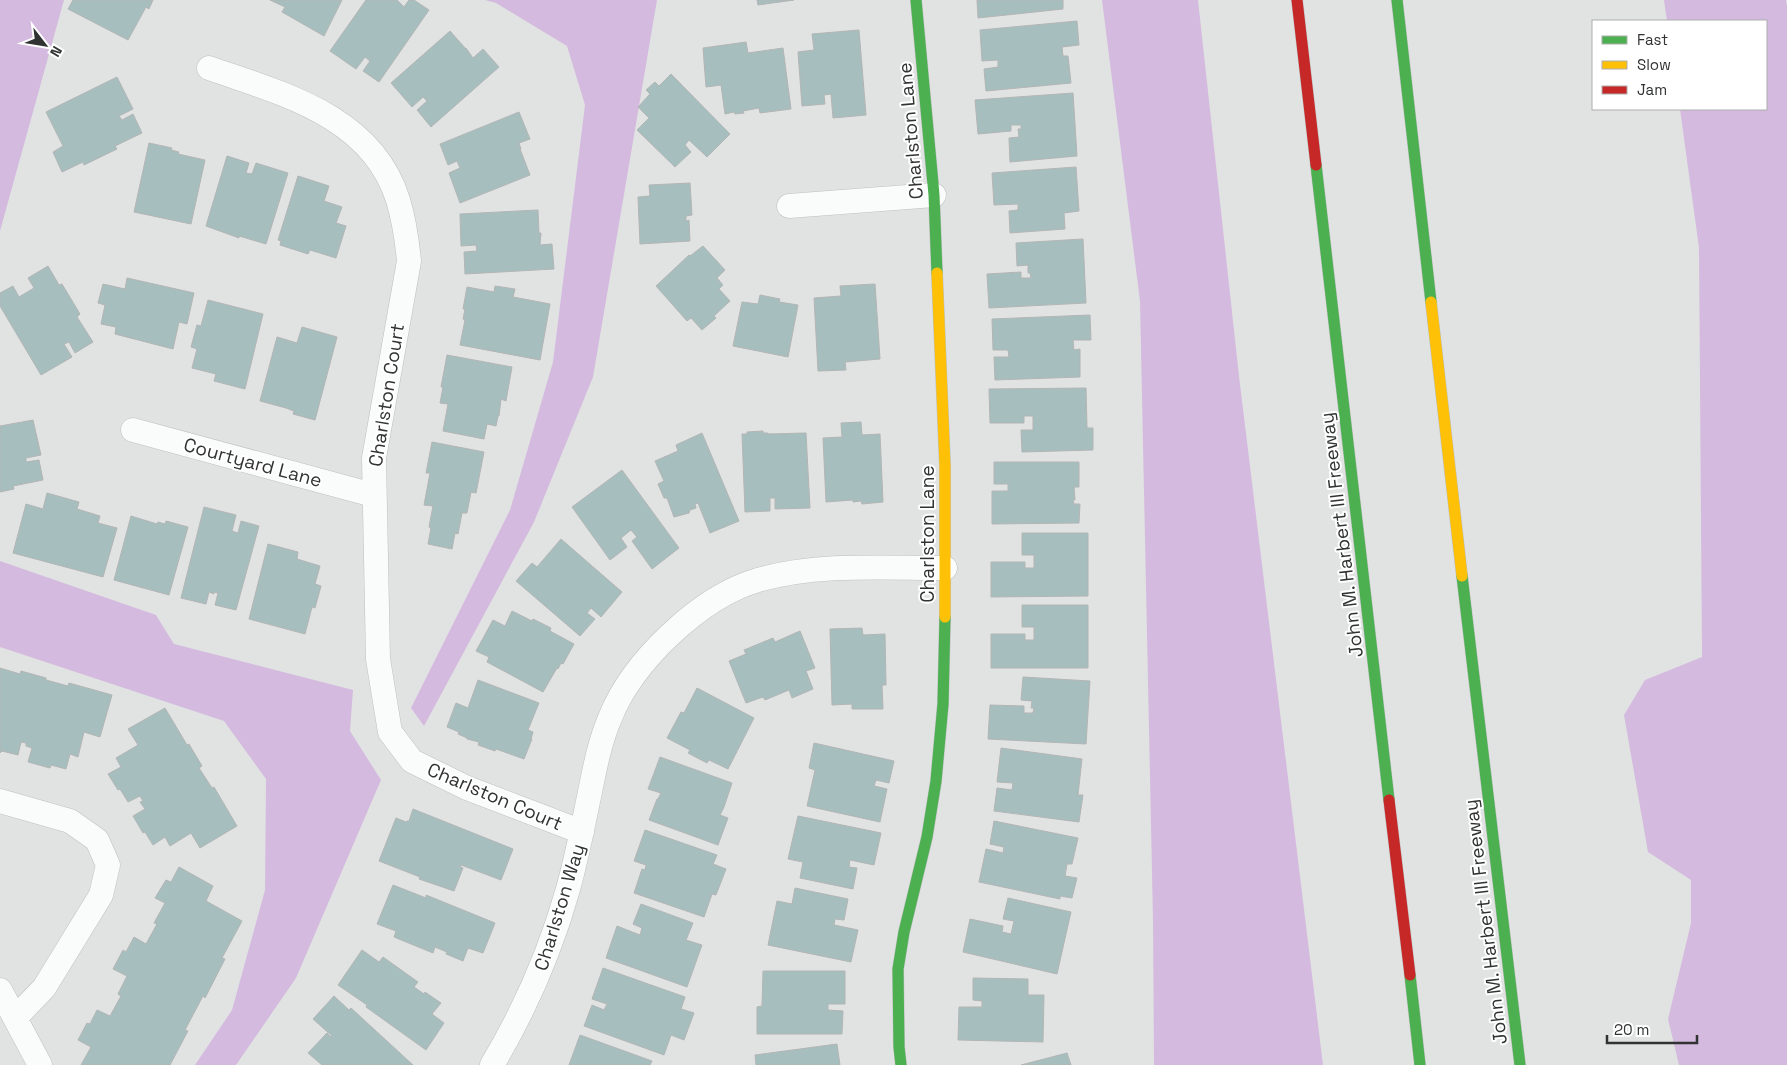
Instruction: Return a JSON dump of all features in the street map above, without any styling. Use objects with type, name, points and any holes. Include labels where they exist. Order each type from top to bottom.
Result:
[{"type":"main road","name":"Charlston Lane","points":[[901,1065],[898,1047],[898,969],[904,932],[927,837],[936,781],[943,704],[945,568],[944,466],[934,195],[916,0]]},
{"type":"main road","name":"John M. Harbert III Freeway","points":[[1297,0],[1420,1065]]},
{"type":"main road","name":"John M. Harbert III Freeway","points":[[1397,0],[1520,1065]]},
{"type":"street","name":"Charlston Court","points":[[209,68],[289,96],[327,114],[351,131],[375,155],[398,199],[405,228],[409,261],[374,458],[373,495],[378,659],[390,732],[412,761],[467,788],[582,832]]},
{"type":"street","points":[[789,206],[934,195]]},
{"type":"street","name":"Courtyard Lane","points":[[133,430],[373,495]]},
{"type":"street","name":"Charlston Way","points":[[492,1065],[511,1034],[534,987],[560,915],[582,832],[596,763],[610,717],[629,684],[668,636],[722,596],[757,581],[794,572],[845,569],[945,568]]},
{"type":"street","points":[[0,801],[70,821],[98,840],[108,865],[101,895],[44,988],[16,1017]]},
{"type":"street","points":[[0,990],[40,1065]]},
{"type":"shaded area","points":[[0,0],[64,0],[0,231]]},
{"type":"shaded area","points":[[485,0],[657,0],[593,377],[534,522],[424,726],[411,708],[510,510],[553,362],[585,105],[567,46],[496,3]]},
{"type":"shaded area","points":[[1102,0],[1198,0],[1239,376],[1323,1065],[1154,1065],[1153,920],[1140,301]]},
{"type":"shaded area","points":[[1664,0],[1786,0],[1787,6],[1787,1065],[1679,1065],[1668,1019],[1691,923],[1691,880],[1648,852],[1624,715],[1645,680],[1702,657],[1699,248],[1680,110],[1767,110],[1767,20],[1667,20]]},
{"type":"shaded area","points":[[0,561],[156,615],[174,644],[353,690],[350,731],[381,780],[296,978],[236,1065],[195,1065],[232,1010],[265,890],[266,779],[224,721],[0,647]]},
{"type":"building","points":[[73,0],[153,0],[149,9],[146,7],[128,40],[68,9]]},
{"type":"building","points":[[270,0],[342,0],[324,36],[282,12],[285,7]]},
{"type":"building","points":[[366,0],[397,0],[404,7],[409,0],[414,0],[429,10],[379,82],[363,71],[370,61],[365,57],[356,69],[330,51]]},
{"type":"building","points":[[757,0],[794,0],[758,5]]},
{"type":"building","points":[[977,0],[1063,0],[1063,9],[978,18]]},
{"type":"building","points":[[1077,21],[1079,45],[1062,47],[1063,56],[1068,56],[1071,83],[986,91],[984,69],[998,67],[998,60],[982,61],[980,30]]},
{"type":"building","points":[[859,30],[866,115],[833,118],[831,94],[824,95],[825,104],[802,106],[798,52],[814,50],[812,34]]},
{"type":"building","points":[[450,31],[473,58],[483,49],[499,67],[431,127],[417,110],[427,101],[423,97],[412,107],[391,83]]},
{"type":"building","points":[[746,42],[748,53],[783,48],[791,109],[760,113],[759,108],[743,111],[744,113],[735,114],[734,112],[725,114],[721,85],[706,87],[703,48]]},
{"type":"building","points":[[671,74],[730,134],[707,157],[689,140],[685,145],[691,152],[675,167],[637,130],[649,118],[638,107],[650,94],[646,90],[655,82],[659,86]]},
{"type":"building","points":[[117,77],[133,109],[119,116],[122,120],[133,114],[142,133],[115,146],[117,149],[84,165],[83,162],[62,172],[53,152],[63,146],[46,112]]},
{"type":"building","points":[[1073,93],[1077,156],[1010,162],[1009,138],[1019,137],[1018,129],[1021,129],[1021,125],[1011,125],[1011,131],[978,134],[975,100]]},
{"type":"building","points":[[519,112],[530,139],[519,143],[530,175],[460,203],[449,173],[460,168],[457,161],[448,165],[440,144]]},
{"type":"building","points":[[149,143],[172,148],[171,150],[179,152],[178,154],[205,160],[191,224],[134,212]]},
{"type":"building","points":[[227,156],[249,163],[246,173],[252,174],[256,163],[288,173],[266,244],[239,236],[239,238],[206,226]]},
{"type":"building","points":[[1076,167],[1079,211],[1064,213],[1065,229],[1010,233],[1009,211],[1018,210],[1018,204],[994,205],[992,173]]},
{"type":"building","points":[[298,176],[329,186],[324,201],[342,207],[336,223],[346,226],[336,258],[310,250],[308,254],[280,245],[281,241],[278,240]]},
{"type":"building","points":[[690,183],[692,215],[686,216],[686,221],[689,220],[690,241],[640,244],[638,197],[650,196],[649,185]]},
{"type":"building","points":[[538,210],[539,233],[541,233],[540,245],[552,244],[554,269],[465,274],[464,252],[477,251],[476,245],[461,246],[460,214]]},
{"type":"building","points":[[1083,239],[1086,303],[989,308],[987,274],[1021,272],[1021,278],[1031,278],[1030,273],[1028,273],[1028,265],[1017,266],[1016,243]]},
{"type":"building","points":[[703,246],[725,270],[717,278],[723,285],[719,289],[730,301],[714,316],[716,318],[702,330],[691,318],[687,321],[656,286],[689,255]]},
{"type":"building","points":[[48,266],[59,285],[62,284],[80,314],[77,317],[93,342],[75,353],[69,342],[64,344],[72,357],[41,375],[0,306],[0,293],[13,286],[19,297],[34,288],[28,278]]},
{"type":"building","points":[[127,278],[194,293],[187,324],[179,322],[173,349],[115,334],[116,327],[101,324],[105,305],[98,303],[103,284],[125,289]]},
{"type":"building","points":[[875,284],[880,359],[845,362],[846,370],[818,371],[814,298],[841,296],[840,286]]},
{"type":"building","points":[[495,286],[515,289],[513,297],[550,304],[540,360],[460,345],[465,320],[463,319],[465,309],[463,309],[467,287],[494,292]]},
{"type":"building","points":[[760,295],[780,299],[779,302],[798,305],[788,357],[733,346],[742,302],[758,304]]},
{"type":"building","points":[[208,300],[263,314],[245,389],[214,381],[216,374],[192,368],[197,349],[191,347],[197,325],[201,326]]},
{"type":"building","points":[[1090,315],[1091,340],[1073,340],[1074,350],[1080,349],[1080,377],[995,380],[994,357],[1009,357],[1008,350],[993,350],[992,319]]},
{"type":"building","points":[[302,327],[337,337],[315,420],[293,414],[294,411],[286,408],[260,401],[277,337],[297,343]]},
{"type":"building","points":[[447,355],[512,367],[506,401],[501,399],[496,426],[487,424],[484,439],[443,431],[448,404],[440,403]]},
{"type":"building","points":[[1086,388],[1087,428],[1093,428],[1093,450],[1022,452],[1021,430],[1033,430],[1033,416],[1024,416],[1024,423],[990,423],[989,389]]},
{"type":"building","points":[[33,420],[41,455],[26,458],[26,462],[39,460],[43,480],[13,486],[14,489],[0,492],[0,426]]},
{"type":"building","points":[[861,422],[862,435],[880,434],[883,502],[862,504],[861,501],[853,502],[853,500],[826,502],[823,438],[842,437],[841,423]]},
{"type":"building","points":[[763,431],[763,433],[768,434],[806,433],[810,508],[775,509],[775,498],[770,498],[770,511],[745,512],[742,434]]},
{"type":"building","points":[[702,433],[739,521],[710,533],[698,503],[695,504],[696,508],[690,510],[689,513],[674,517],[667,498],[664,498],[658,484],[664,481],[655,461],[678,451],[676,445]]},
{"type":"building","points":[[432,442],[484,452],[476,493],[471,492],[467,513],[462,513],[458,534],[455,533],[452,549],[428,544],[433,506],[424,505],[430,473],[426,473]]},
{"type":"building","points":[[994,462],[1079,462],[1079,487],[1074,487],[1075,500],[1073,500],[1074,504],[1080,504],[1079,523],[992,524],[992,491],[1008,491],[1008,484],[994,484]]},
{"type":"building","points":[[622,470],[679,548],[652,569],[632,541],[637,537],[631,530],[621,538],[627,547],[610,560],[572,507]]},
{"type":"building","points":[[47,493],[79,502],[77,509],[100,516],[98,523],[117,528],[103,577],[13,553],[26,504],[43,509]]},
{"type":"building","points":[[204,507],[236,515],[232,531],[238,533],[241,521],[259,526],[236,610],[215,605],[218,593],[214,592],[214,594],[209,592],[206,604],[181,598]]},
{"type":"building","points":[[131,516],[157,524],[158,522],[165,524],[166,521],[188,527],[169,595],[114,580]]},
{"type":"building","points":[[1022,533],[1088,533],[1088,596],[991,597],[991,562],[1025,562],[1025,568],[1034,568],[1034,555],[1022,555]]},
{"type":"building","points":[[561,539],[622,592],[601,617],[591,608],[587,613],[595,619],[580,636],[516,581],[532,563],[537,567]]},
{"type":"building","points":[[268,544],[298,552],[297,559],[320,566],[315,584],[321,586],[315,608],[312,607],[305,634],[249,619]]},
{"type":"building","points":[[1022,605],[1088,605],[1088,668],[991,668],[991,634],[1025,634],[1025,640],[1034,640],[1034,627],[1022,627]]},
{"type":"building","points":[[512,611],[551,628],[550,631],[574,644],[563,664],[561,663],[557,668],[543,692],[487,662],[489,657],[476,651],[493,620],[505,626]]},
{"type":"building","points":[[862,628],[863,635],[885,634],[886,685],[882,685],[883,709],[852,709],[852,704],[832,705],[830,629]]},
{"type":"building","points":[[800,631],[815,668],[806,671],[813,689],[792,698],[789,690],[765,700],[763,697],[746,703],[729,661],[746,654],[744,650],[773,638],[775,642]]},
{"type":"building","points":[[0,668],[20,674],[21,671],[68,686],[69,683],[112,695],[100,737],[84,732],[78,757],[70,754],[66,769],[51,765],[50,768],[28,762],[32,748],[26,746],[26,743],[21,742],[18,755],[2,751],[0,753]]},
{"type":"building","points":[[1023,677],[1090,681],[1086,744],[988,739],[990,705],[1024,706],[1024,713],[1033,713],[1034,708],[1031,708],[1032,701],[1021,700]]},
{"type":"building","points":[[478,680],[539,703],[528,730],[533,732],[524,759],[478,745],[479,742],[467,739],[458,734],[459,732],[447,727],[456,703],[468,708]]},
{"type":"building","points":[[697,688],[754,718],[728,769],[709,760],[707,763],[688,753],[690,750],[667,738],[681,712],[684,713]]},
{"type":"building","points":[[165,708],[202,766],[199,768],[212,788],[214,787],[237,826],[200,848],[191,833],[170,846],[165,837],[153,845],[133,816],[145,809],[140,802],[143,801],[140,796],[128,802],[108,774],[121,767],[116,758],[138,745],[128,729]]},
{"type":"building","points":[[814,743],[894,761],[889,783],[876,780],[874,786],[887,789],[880,822],[807,806],[815,770],[809,768]]},
{"type":"building","points":[[1001,748],[1082,759],[1078,795],[1083,795],[1079,822],[994,811],[997,788],[1012,790],[1013,783],[997,782]]},
{"type":"building","points":[[660,757],[732,783],[720,815],[728,818],[718,845],[649,820],[661,793],[648,789]]},
{"type":"building","points":[[413,809],[513,849],[501,880],[461,865],[460,867],[463,868],[454,891],[419,879],[420,877],[379,861],[396,818],[406,822],[409,821]]},
{"type":"building","points":[[798,816],[881,833],[874,865],[850,860],[849,867],[857,868],[853,889],[800,878],[803,862],[788,859]]},
{"type":"building","points":[[994,821],[1078,838],[1072,864],[1067,864],[1065,876],[1077,878],[1072,898],[1060,896],[1060,899],[979,882],[986,849],[1003,853],[1004,847],[990,844]]},
{"type":"building","points":[[645,830],[717,855],[713,864],[726,869],[716,895],[712,894],[704,917],[634,893],[642,869],[645,870],[646,865],[634,861]]},
{"type":"building","points":[[179,867],[213,886],[206,901],[242,921],[222,958],[225,959],[205,998],[203,996],[185,1030],[188,1031],[170,1065],[81,1065],[91,1047],[78,1040],[87,1023],[90,1024],[97,1010],[110,1016],[121,996],[118,994],[127,976],[113,969],[123,950],[126,952],[134,937],[146,944],[157,924],[154,923],[165,903],[155,898],[166,880],[171,882]]},
{"type":"building","points":[[393,885],[426,898],[426,895],[495,923],[483,953],[468,948],[463,961],[435,947],[433,953],[394,937],[396,931],[377,924]]},
{"type":"building","points":[[795,888],[848,899],[844,920],[835,919],[834,925],[858,930],[851,962],[768,945],[777,901],[792,904]]},
{"type":"building","points":[[1008,898],[1071,912],[1057,974],[963,952],[970,919],[1003,926],[1002,932],[1011,934],[1014,921],[1003,919]]},
{"type":"building","points":[[641,904],[693,923],[686,940],[702,945],[687,987],[606,958],[617,926],[640,935],[642,928],[633,924]]},
{"type":"building","points":[[362,950],[379,962],[383,957],[418,982],[414,987],[441,1003],[432,1014],[444,1023],[426,1050],[338,985]]},
{"type":"building","points":[[603,968],[685,997],[681,1009],[694,1013],[684,1040],[671,1035],[664,1055],[584,1026],[592,1005],[604,1010],[607,1004],[592,999]]},
{"type":"building","points":[[763,971],[845,971],[845,1004],[828,1004],[828,1010],[843,1011],[842,1034],[757,1034],[757,1007],[762,1006]]},
{"type":"building","points":[[973,978],[1028,979],[1028,995],[1044,995],[1043,1042],[958,1040],[959,1007],[982,1007],[982,1001],[973,1000]]},
{"type":"building","points":[[334,996],[349,1010],[351,1008],[413,1065],[322,1065],[308,1053],[327,1033],[332,1036],[313,1019]]},
{"type":"building","points":[[580,1035],[652,1061],[650,1065],[569,1065]]},
{"type":"building","points":[[837,1044],[840,1065],[756,1065],[755,1055]]},
{"type":"building","points":[[1067,1053],[1071,1065],[1021,1065]]},
{"type":"traffic: fast","points":[[916,0],[934,195],[937,273]]},
{"type":"traffic: fast","points":[[1397,0],[1431,302]]},
{"type":"traffic: fast","points":[[1316,165],[1389,800]]},
{"type":"traffic: fast","points":[[1462,576],[1520,1065]]},
{"type":"traffic: fast","points":[[901,1065],[898,969],[904,932],[927,837],[936,781],[943,704],[945,617]]},
{"type":"traffic: fast","points":[[1410,975],[1420,1065]]},
{"type":"traffic: slow","points":[[937,273],[945,466],[945,617]]},
{"type":"traffic: slow","points":[[1431,302],[1462,576]]},
{"type":"traffic: jam","points":[[1297,0],[1316,165]]},
{"type":"traffic: jam","points":[[1389,800],[1410,975]]}]
